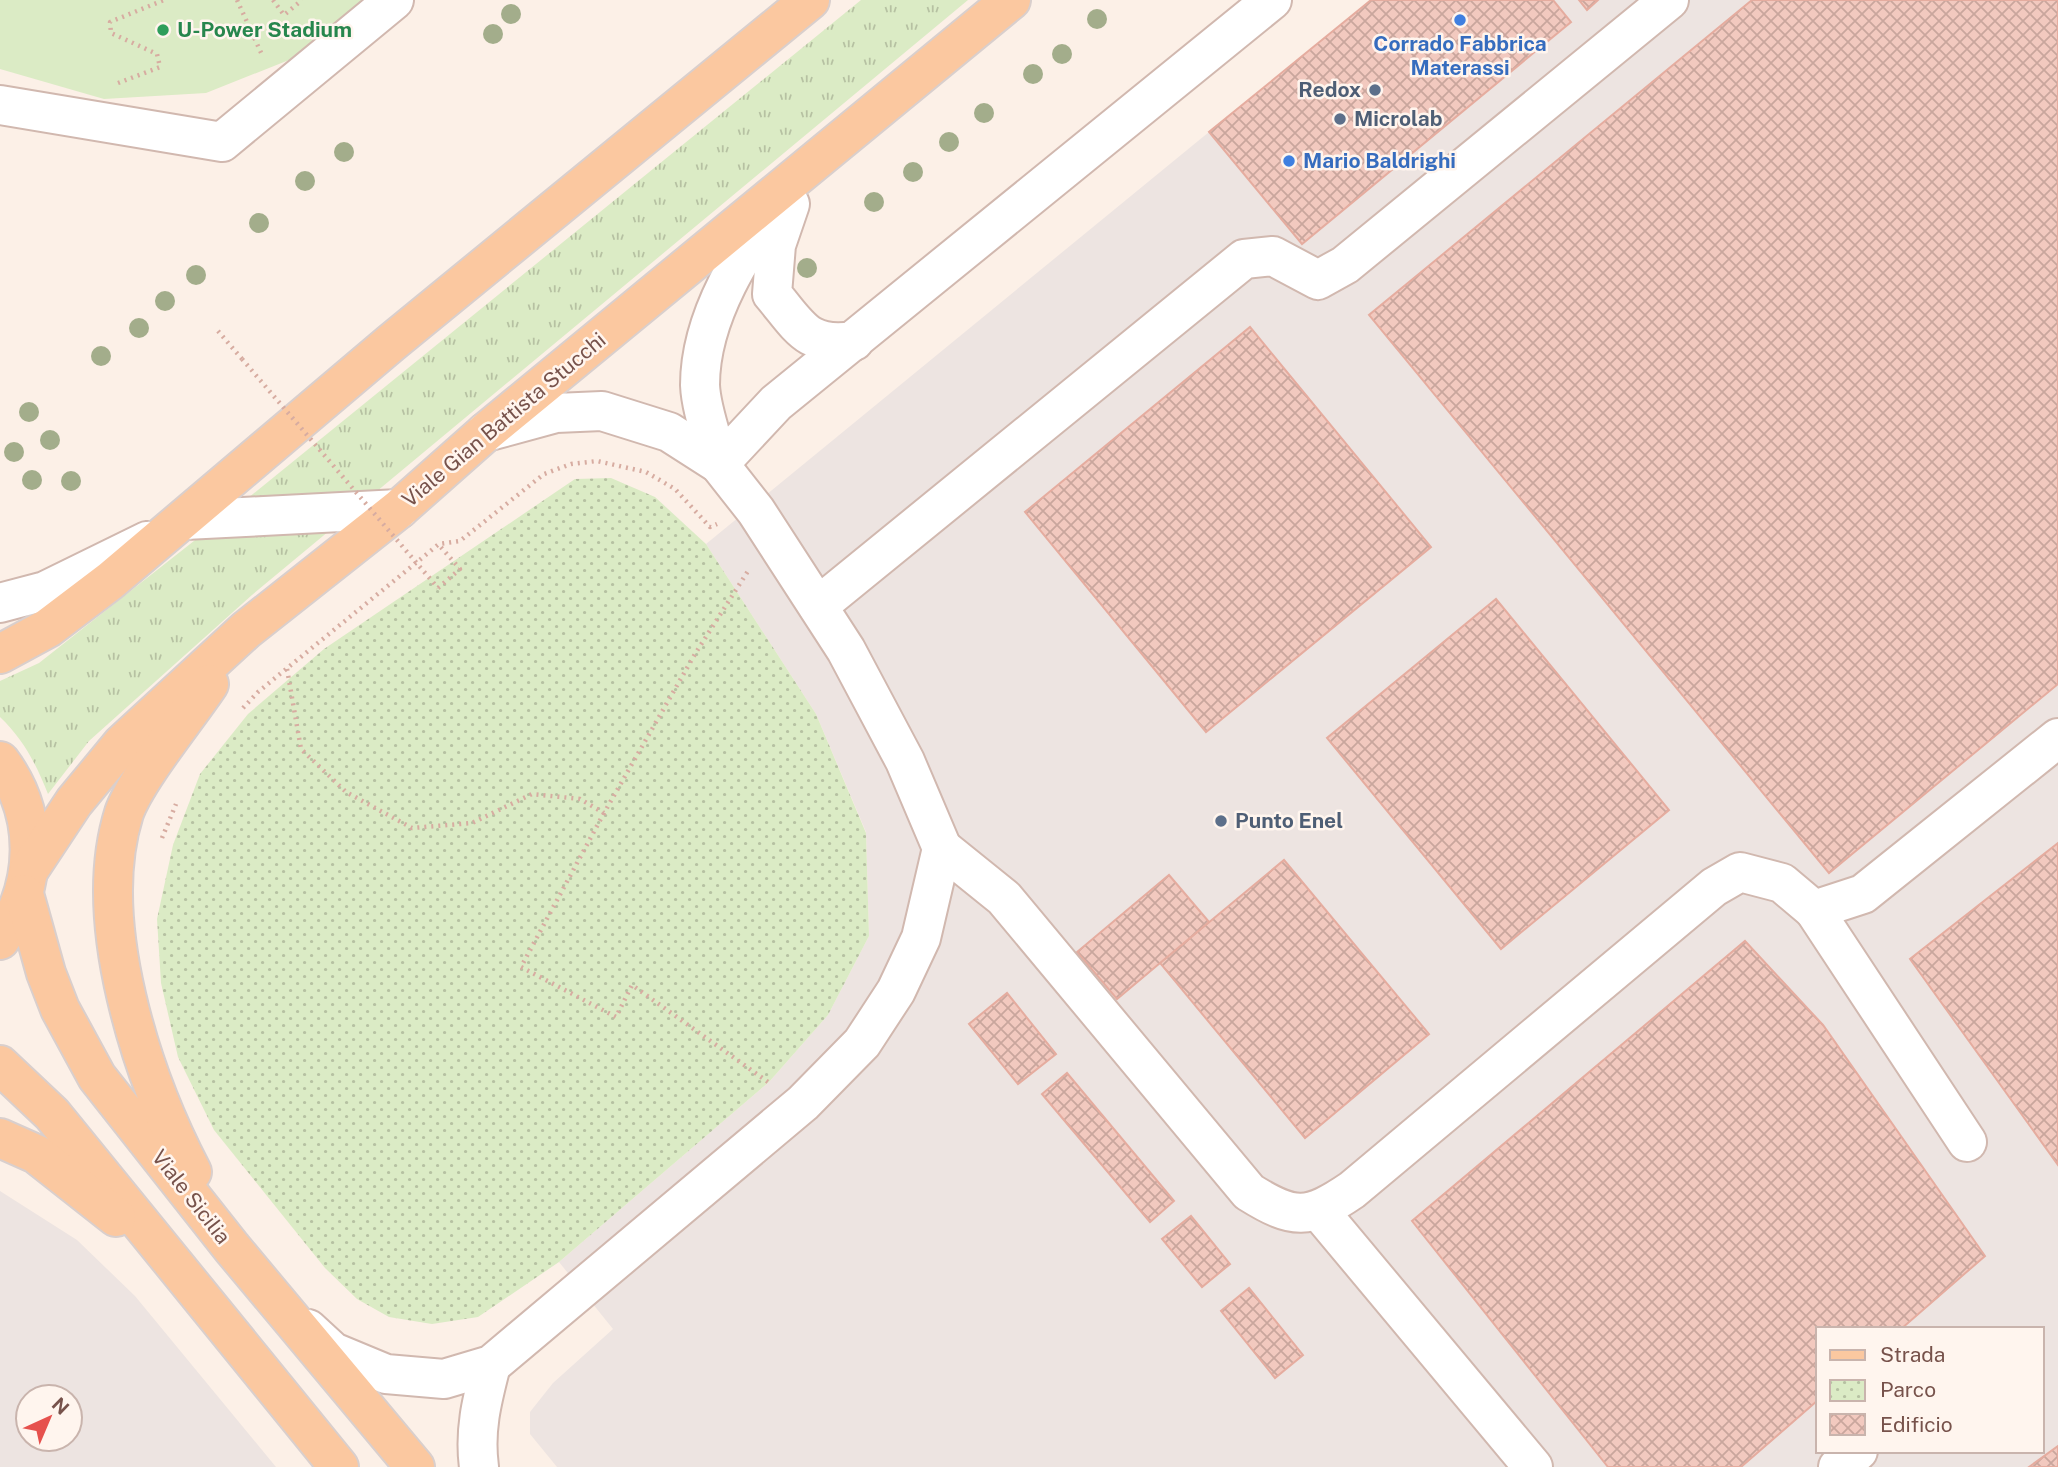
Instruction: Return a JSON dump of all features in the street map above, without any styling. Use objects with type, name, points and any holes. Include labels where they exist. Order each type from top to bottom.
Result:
[{"type":"main road","points":[[0,654],[48,628],[79,606],[180,524],[391,343],[810,0]]},
{"type":"main road","name":"Viale Gian Battista Stucchi","points":[[0,940],[26,882],[74,802],[122,744],[246,630],[399,509],[486,432],[1011,0]]},
{"type":"main road","points":[[232,1248],[172,1132],[121,979],[113,910],[114,856],[125,811],[131,800],[246,630]]},
{"type":"main road","name":"Viale Gian Battista Stucchi","points":[[0,761],[13,781],[25,811],[30,845],[26,882]]},
{"type":"main road","name":"Viale Sicilia","points":[[26,882],[46,973],[60,1009],[97,1077],[232,1248],[415,1467]]},
{"type":"main road","points":[[0,1065],[52,1114],[339,1467]]},
{"type":"main road","points":[[0,1138],[36,1154],[122,1221],[261,1374]]},
{"type":"street","points":[[0,104],[222,142],[394,0]]},
{"type":"street","points":[[719,464],[776,403],[1272,0]]},
{"type":"street","points":[[818,606],[1244,259],[1273,256],[1318,280],[1345,265],[1669,0]]},
{"type":"street","points":[[801,173],[776,245],[772,294],[806,333],[828,345],[854,341]]},
{"type":"street","points":[[719,464],[700,387],[707,334],[728,284],[754,236],[801,173]]},
{"type":"street","points":[[486,432],[556,413],[602,411],[669,432],[719,464],[749,502],[846,650],[905,761],[942,848],[1004,898],[1249,1192],[1280,1211],[1320,1212],[1352,1190],[1714,887],[1740,872],[1782,883],[1814,910],[1967,1142]]},
{"type":"street","points":[[0,603],[45,591],[180,524],[399,509]]},
{"type":"street","points":[[1814,910],[1863,894],[2058,738]]},
{"type":"street","points":[[271,1295],[333,1352],[386,1374],[444,1379],[491,1365],[803,1103],[862,1043],[896,991],[921,938],[942,848]]},
{"type":"street","points":[[1320,1212],[1533,1467]]},
{"type":"street","points":[[479,1467],[475,1442],[478,1416],[491,1365]]},
{"type":"street","points":[[1838,1467],[1856,1453]]},
{"type":"path","points":[[112,85],[160,67],[157,54],[111,33],[110,23],[164,0]]},
{"type":"path","points":[[237,0],[268,68],[277,97]]},
{"type":"path","points":[[273,0],[284,15],[302,0]]},
{"type":"path","points":[[218,331],[438,587],[460,569],[439,544]]},
{"type":"path","points":[[237,715],[287,669],[439,544],[460,541],[544,474],[571,464],[597,461],[646,472],[675,489],[710,527],[731,518],[749,502]]},
{"type":"path","points":[[775,541],[745,574],[604,813],[521,968],[615,1017],[632,985],[803,1103]]},
{"type":"path","points":[[287,669],[301,749],[346,792],[412,828],[472,823],[532,794],[580,799],[604,813]]},
{"type":"path","points":[[160,849],[179,799]]},
{"type":"shaded area","points":[[1553,0],[1579,0],[1587,9],[1598,0],[2058,0],[2058,1467],[557,1467],[530,1434],[530,1412],[553,1383],[613,1329],[559,1262],[769,1082],[828,1015],[869,936],[866,832],[816,714],[706,544],[1209,132],[1302,244],[1571,23]]},
{"type":"shaded area","points":[[0,1191],[77,1240],[135,1296],[276,1467],[0,1467]]},
{"type":"green space","name":"U-Power Stadium","points":[[0,0],[363,0],[289,60],[206,93],[104,99],[0,69]]},
{"type":"green space","points":[[861,0],[968,0],[252,595],[89,741],[48,794],[28,753],[0,717],[0,681],[39,663],[232,511]]},
{"type":"green space","points":[[611,478],[655,497],[706,544],[816,714],[866,833],[869,936],[828,1015],[769,1082],[559,1262],[478,1317],[432,1324],[389,1317],[357,1299],[325,1268],[214,1130],[178,1057],[161,983],[157,919],[173,845],[200,774],[248,714],[324,649],[575,479]]},
{"type":"building","points":[[1371,0],[1553,0],[1571,22],[1302,244],[1209,132]]},
{"type":"building","points":[[1579,0],[1598,0],[1587,10]]},
{"type":"building","points":[[1752,0],[2058,0],[2058,684],[1829,873],[1369,315]]},
{"type":"building","points":[[1250,327],[1431,547],[1206,732],[1025,512]]},
{"type":"building","points":[[1496,599],[1669,810],[1501,949],[1327,738]]},
{"type":"building","points":[[2058,843],[2058,1165],[1910,959]]},
{"type":"building","points":[[1284,860],[1429,1034],[1305,1138],[1160,963]]},
{"type":"building","points":[[1169,875],[1209,922],[1117,999],[1077,952]]},
{"type":"building","points":[[1745,941],[1823,1025],[1985,1256],[1903,1327],[1816,1327],[1816,1402],[1741,1467],[1608,1467],[1412,1221]]},
{"type":"building","points":[[1007,993],[1056,1054],[1018,1084],[969,1024]]},
{"type":"building","points":[[1067,1073],[1174,1201],[1150,1222],[1042,1094]]},
{"type":"building","points":[[1191,1216],[1230,1264],[1202,1287],[1162,1239]]},
{"type":"building","points":[[1249,1288],[1303,1355],[1275,1378],[1221,1311]]},
{"type":"building","points":[[2058,1446],[2058,1467],[2029,1467]]},
{"type":"place","name":"Corrado Fabbrica Materassi","points":[[1460,20]]},
{"type":"place","name":"U-Power Stadium","points":[[163,30]]},
{"type":"place","name":"Redox","points":[[1375,90]]},
{"type":"place","name":"Microlab","points":[[1340,119]]},
{"type":"place","name":"Mario Baldrighi","points":[[1289,161]]},
{"type":"place","name":"Punto Enel","points":[[1221,821]]}]
